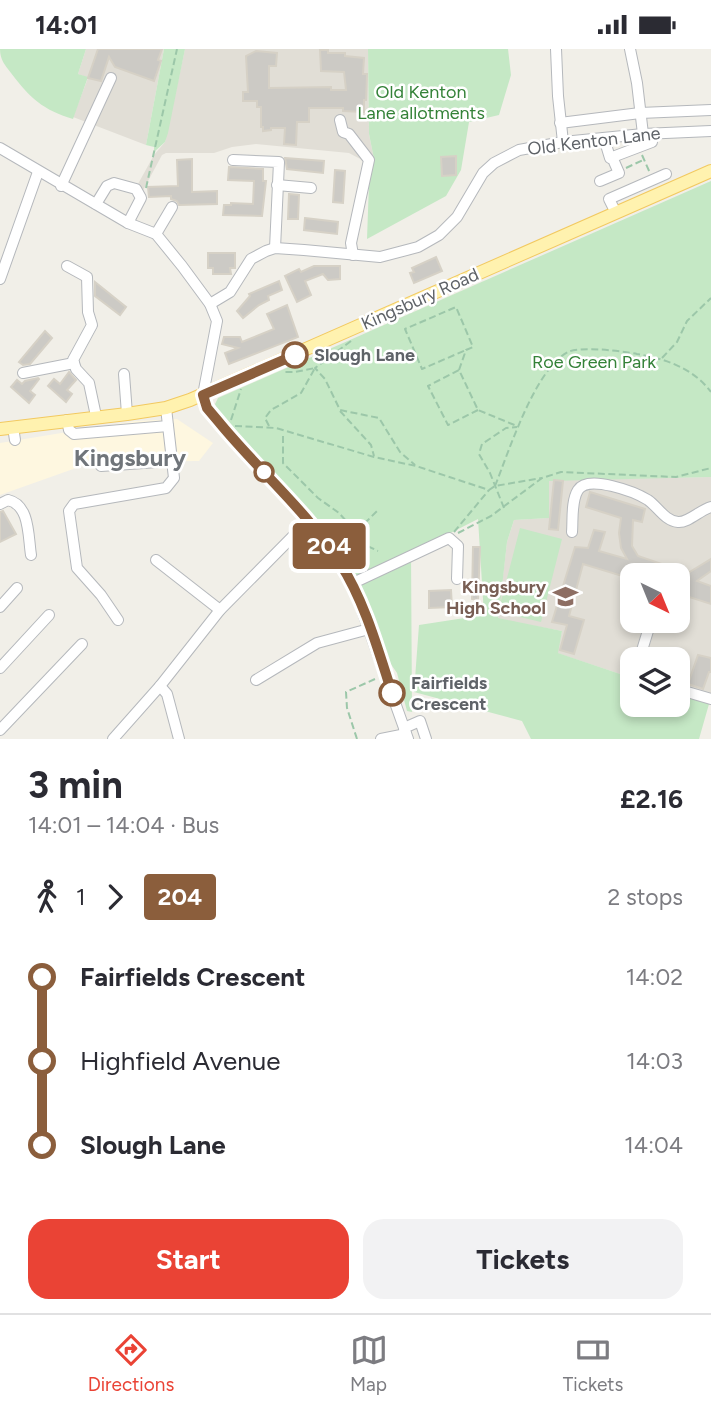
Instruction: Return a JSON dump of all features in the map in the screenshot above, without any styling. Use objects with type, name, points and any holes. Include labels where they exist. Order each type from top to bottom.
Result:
[{"type":"main road","name":"Kingsbury Road","points":[[6,430],[37,430],[67,420],[166,408],[203,395],[711,171]]},
{"type":"street","points":[[556,49],[563,142]]},
{"type":"street","points":[[612,157],[650,140],[640,113],[630,49]]},
{"type":"street","points":[[61,186],[111,78]]},
{"type":"street","points":[[560,123],[640,113],[711,110]]},
{"type":"street","points":[[340,120],[343,132],[349,134],[369,160],[351,243],[353,255]]},
{"type":"street","name":"Old Kenton Lane","points":[[275,248],[380,257],[418,247],[439,235],[457,217],[483,173],[494,163],[519,150],[563,142],[604,138],[650,140],[711,131]]},
{"type":"street","points":[[600,181],[619,173],[612,157],[610,158],[604,138]]},
{"type":"street","points":[[0,148],[61,186],[128,223],[156,235],[210,304],[217,321],[203,395],[207,408],[330,548],[351,584],[406,734]]},
{"type":"street","points":[[210,304],[230,292],[251,259],[275,248],[279,162],[233,160]]},
{"type":"street","points":[[616,213],[609,199],[653,180],[664,170],[673,188]]},
{"type":"street","points":[[0,279],[38,172]]},
{"type":"street","points":[[278,180],[312,188]]},
{"type":"street","points":[[96,204],[107,186],[114,183],[136,189],[141,198],[128,223]]},
{"type":"street","points":[[156,235],[172,207]]},
{"type":"street","points":[[67,266],[87,277],[88,312],[92,325],[73,361],[89,383],[96,416]]},
{"type":"street","points":[[23,373],[74,363]]},
{"type":"street","points":[[124,374],[127,414]]},
{"type":"street","points":[[118,620],[101,595],[77,568],[69,511],[74,504],[166,488],[174,478],[166,408]]},
{"type":"street","points":[[67,420],[69,430],[74,434],[167,426]]},
{"type":"street","points":[[101,466],[172,461]]},
{"type":"street","points":[[572,532],[576,493],[583,484],[588,483],[613,487],[646,499],[675,522],[685,522],[711,507]]},
{"type":"street","points":[[0,504],[8,500],[17,502],[23,510],[31,555]]},
{"type":"street","points":[[113,739],[160,687],[220,610],[308,521]]},
{"type":"street","points":[[351,584],[449,538],[458,546],[457,579]]},
{"type":"street","points":[[156,560],[220,610]]},
{"type":"street","points":[[0,607],[18,588]]},
{"type":"street","points":[[0,668],[49,615]]},
{"type":"street","points":[[256,680],[317,643],[369,629]]},
{"type":"street","points":[[0,730],[82,644]]},
{"type":"street","points":[[160,687],[167,694],[179,739]]},
{"type":"street","points":[[690,693],[711,699]]},
{"type":"street","points":[[381,739],[406,734],[420,721],[426,739]]},
{"type":"path","points":[[146,191],[177,49]]},
{"type":"path","points":[[638,146],[653,180]]},
{"type":"path","points":[[618,171],[644,160]]},
{"type":"path","points":[[662,358],[677,342],[687,321],[711,298]]},
{"type":"path","points":[[466,350],[422,369],[405,329],[456,307],[472,347],[466,350],[459,370],[428,386],[448,425],[478,410]]},
{"type":"path","points":[[271,428],[265,418],[271,409],[301,393],[316,368],[355,337]]},
{"type":"path","points":[[495,486],[541,377],[569,351],[630,352],[662,358],[683,368],[705,384],[711,392]]},
{"type":"path","points":[[278,370],[295,372],[316,368]]},
{"type":"path","points":[[316,368],[325,379],[340,410],[371,445],[374,457]]},
{"type":"path","points":[[459,370],[478,410],[518,427]]},
{"type":"path","points":[[242,386],[229,426],[271,428],[415,466],[489,490]]},
{"type":"path","points":[[340,410],[379,418],[400,452],[415,466]]},
{"type":"path","points":[[504,508],[479,454],[482,444],[506,428],[518,427]]},
{"type":"path","points":[[283,436],[283,463],[318,498],[339,513],[363,544],[378,551]]},
{"type":"path","points":[[449,538],[495,486],[542,478]]},
{"type":"path","points":[[356,532],[378,510]]},
{"type":"path","points":[[357,739],[347,708],[346,692],[386,675]]},
{"type":"shaded area","points":[[86,49],[164,49],[146,145],[73,117],[88,78],[78,74]]},
{"type":"shaded area","points":[[185,49],[368,49],[369,134],[374,159],[364,161],[349,153],[256,144],[214,153],[166,153],[162,155],[140,196],[133,193],[154,155],[165,142]]},
{"type":"shaded area","points":[[177,419],[213,443],[199,461],[93,462],[0,495],[0,443],[135,421]]},
{"type":"shaded area","name":"Kingsbury High School","points":[[711,477],[711,704],[690,697],[690,647],[620,647],[620,674],[557,653],[562,631],[498,619],[507,542],[514,520],[548,518],[548,480]]},
{"type":"green space","points":[[0,49],[86,49],[78,74],[88,77],[73,119],[53,112],[31,96],[5,65]]},
{"type":"green space","points":[[164,49],[185,49],[168,133],[165,142],[154,152],[154,147],[146,145]]},
{"type":"green space","name":"Old Kenton Lane allotments","points":[[368,49],[508,49],[511,75],[499,115],[469,122],[461,170],[446,196],[367,239],[369,183],[374,159],[369,134]]},
{"type":"green space","name":"Roe Green Park","points":[[711,181],[711,477],[549,481],[549,518],[514,520],[507,542],[500,605],[520,528],[562,539],[541,622],[499,612],[498,618],[562,631],[558,653],[620,674],[620,717],[690,717],[690,697],[709,704],[699,739],[531,739],[522,721],[414,692],[419,625],[484,615],[478,519],[411,553],[412,712],[407,711],[397,673],[388,660],[359,585],[307,510],[217,410],[215,404],[218,398]]},
{"type":"building","points":[[98,49],[162,49],[154,81],[115,67],[109,57],[101,81],[88,78]]},
{"type":"building","points":[[320,50],[364,58],[363,74],[367,74],[364,112],[343,111],[343,108],[309,108],[309,122],[297,122],[296,145],[284,144],[285,128],[263,131],[261,107],[257,107],[257,101],[243,101],[243,92],[248,92],[246,56],[256,51],[277,53],[276,66],[269,66],[269,88],[331,87],[331,90],[346,90],[344,72],[321,71]]},
{"type":"building","points":[[456,156],[456,175],[442,176],[441,157]]},
{"type":"building","points":[[285,158],[324,161],[323,173],[287,169]]},
{"type":"building","points":[[192,159],[192,192],[217,191],[217,204],[179,205],[171,196],[149,197],[148,187],[178,186],[177,160]]},
{"type":"building","points":[[229,167],[263,169],[263,181],[266,181],[262,216],[223,215],[224,205],[253,204],[254,181],[228,180]]},
{"type":"building","points":[[335,170],[345,171],[343,203],[333,202]]},
{"type":"building","points":[[289,194],[299,195],[298,219],[288,219]]},
{"type":"building","points":[[305,218],[338,222],[337,234],[304,230]]},
{"type":"building","points":[[208,253],[235,253],[235,268],[230,268],[231,274],[213,274],[213,268],[208,268]]},
{"type":"building","points":[[436,257],[442,271],[414,283],[410,273],[414,272],[412,268]]},
{"type":"building","points":[[314,266],[340,266],[340,279],[328,280],[323,274],[305,281],[311,295],[297,302],[285,276]]},
{"type":"building","points":[[279,281],[282,290],[268,296],[269,300],[243,318],[237,311],[249,294]]},
{"type":"building","points":[[95,282],[126,307],[120,315],[95,296]]},
{"type":"building","points":[[287,305],[298,337],[229,364],[225,353],[238,348],[222,344],[224,337],[240,337],[242,342],[274,329],[267,314]]},
{"type":"building","points":[[45,331],[52,338],[30,364],[23,365],[19,362]]},
{"type":"building","points":[[69,372],[76,380],[67,390],[72,394],[66,402],[48,386],[54,379],[60,384]]},
{"type":"building","points":[[38,378],[30,391],[35,395],[29,403],[11,387],[17,380],[22,384]]},
{"type":"building","points":[[554,480],[563,481],[558,530],[549,529]]},
{"type":"building","points":[[590,492],[645,509],[642,522],[633,520],[632,546],[638,556],[659,563],[620,563],[620,575],[583,564],[569,616],[584,620],[574,654],[560,650],[567,625],[552,622],[575,547],[588,548],[594,530],[605,532],[599,551],[627,559],[621,548],[621,518],[586,507]]},
{"type":"building","points":[[3,511],[16,534],[0,542],[0,512]]},
{"type":"building","points":[[473,547],[480,547],[478,600],[472,599]]},
{"type":"building","points":[[711,559],[711,571],[697,581],[711,586],[711,604],[690,597],[690,572]]},
{"type":"building","points":[[451,590],[452,607],[429,608],[429,591]]},
{"type":"building","points":[[698,655],[711,658],[711,672],[703,689],[690,685]]},
{"type":"bus line","name":"204","points":[[295,355],[203,395],[207,408],[320,535],[342,566],[358,599],[392,693]]},
{"type":"place","name":"Slough Lane","points":[[295,355]]},
{"type":"place","name":"Kingsbury High School","points":[[566,597]]},
{"type":"place","name":"Fairfields Crescent","points":[[392,693]]},
{"type":"district","name":"Kingsbury","points":[[130,457]]}]
